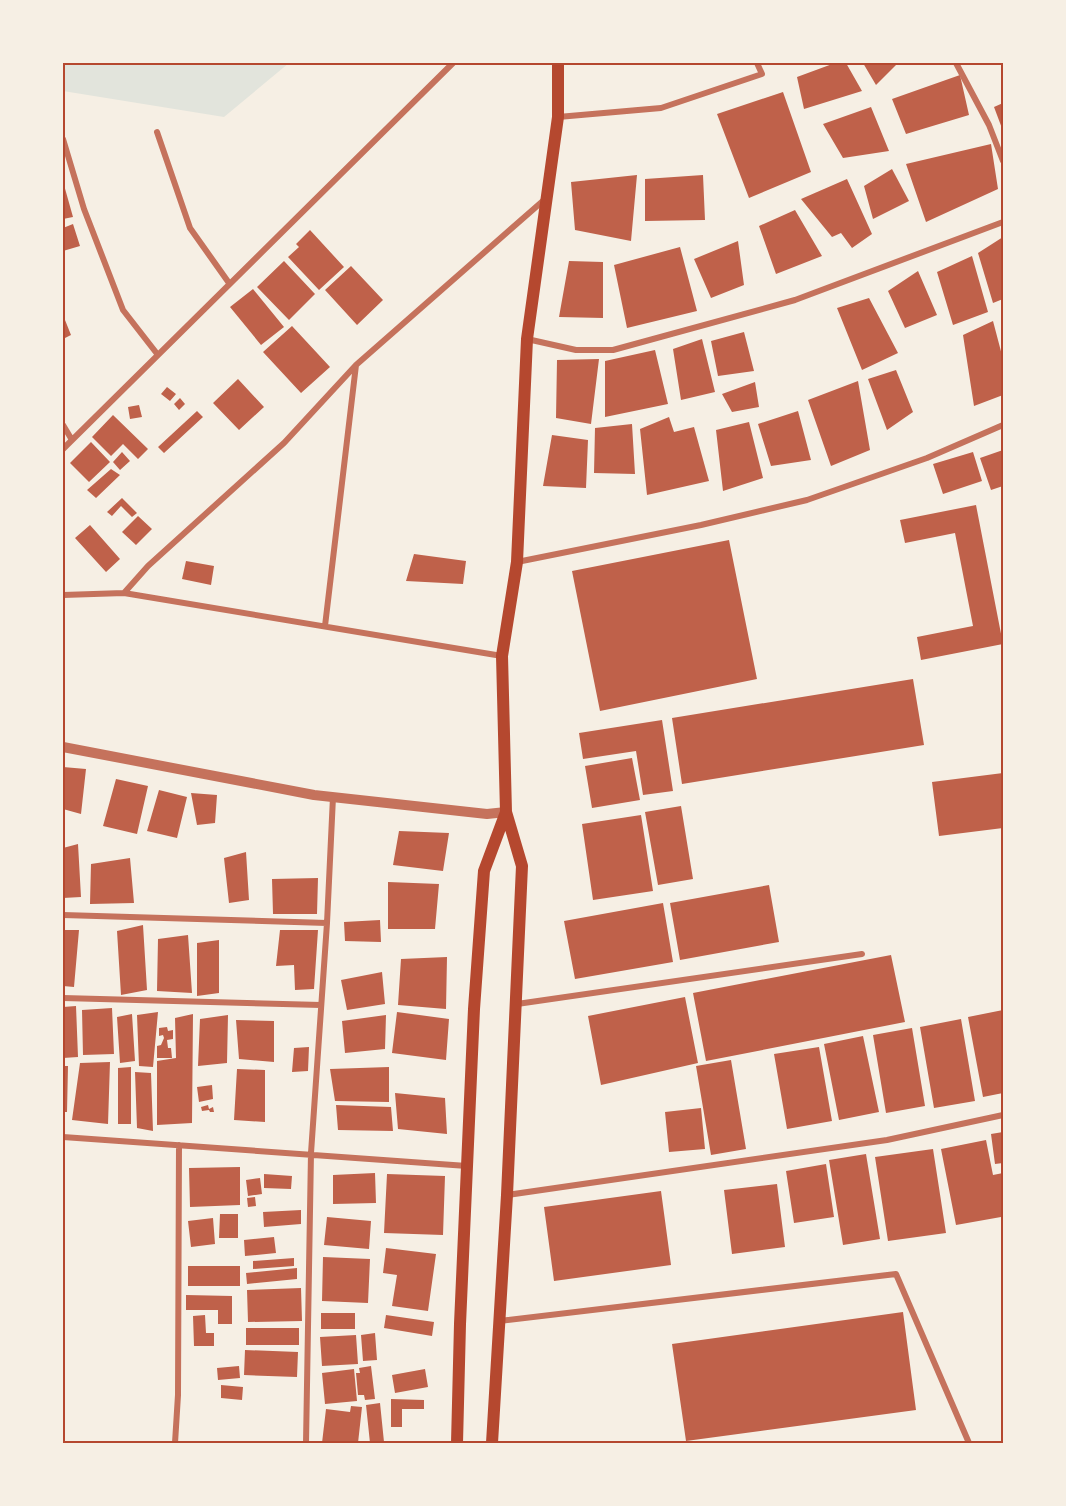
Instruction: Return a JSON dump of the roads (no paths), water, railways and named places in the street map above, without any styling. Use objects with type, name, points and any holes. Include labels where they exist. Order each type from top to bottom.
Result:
[{"type":"main road","points":[[492,1443],[517,1004],[522,866],[506,812],[502,656],[517,562],[528,339],[558,117],[558,63]]},
{"type":"main road","points":[[458,1443],[460,1324],[474,1009],[484,871],[506,812]]},
{"type":"street","points":[[63,449],[453,63]]},
{"type":"street","points":[[558,117],[661,108],[762,74],[757,63]]},
{"type":"street","points":[[956,63],[989,125],[1003,161]]},
{"type":"street","points":[[157,132],[190,228],[229,283]]},
{"type":"street","points":[[63,139],[84,209],[123,310],[158,355]]},
{"type":"street","points":[[124,593],[148,566],[284,443],[356,365],[548,197]]},
{"type":"street","points":[[528,339],[576,350],[613,350],[795,300],[1003,222]]},
{"type":"street","points":[[325,626],[356,365]]},
{"type":"street","points":[[63,425],[72,440]]},
{"type":"street","points":[[517,562],[701,525],[807,500],[927,458],[1003,426]]},
{"type":"street","points":[[63,595],[124,593],[502,656]]},
{"type":"street","points":[[63,747],[333,797],[487,814],[506,812]]},
{"type":"street","points":[[306,1443],[311,1153],[333,797]]},
{"type":"street","points":[[63,915],[327,923]]},
{"type":"street","points":[[517,1004],[862,954]]},
{"type":"street","points":[[63,998],[321,1005]]},
{"type":"street","points":[[507,1195],[887,1140],[1003,1115]]},
{"type":"street","points":[[63,1137],[467,1166]]},
{"type":"street","points":[[175,1443],[178,1395],[179,1145]]},
{"type":"street","points":[[499,1321],[896,1274],[969,1443]]}]
